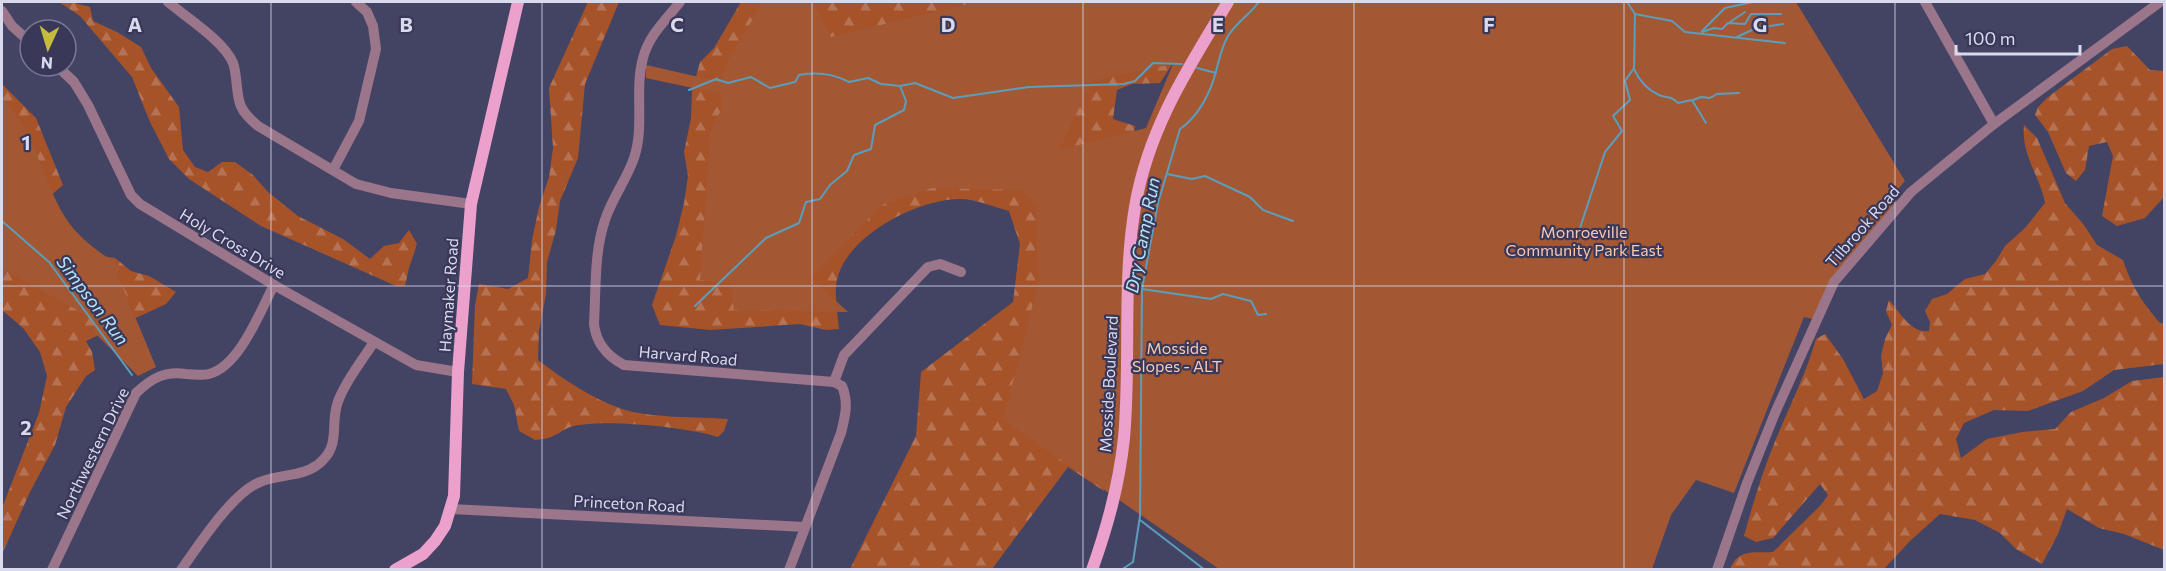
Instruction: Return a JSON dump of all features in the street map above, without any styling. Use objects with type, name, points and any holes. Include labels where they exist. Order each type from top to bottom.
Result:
[{"type":"main road","name":"Haymaker Road","points":[[394,570],[423,554],[435,541],[445,525],[454,496],[459,372],[471,204],[518,2]]},
{"type":"main road","name":"Mosside Boulevard","points":[[1092,570],[1109,525],[1124,437],[1131,238],[1141,178],[1154,135],[1177,87],[1228,2]]},
{"type":"street","points":[[168,2],[216,40],[228,55],[235,73],[239,102],[246,114],[258,126],[356,184],[372,190],[471,204]]},
{"type":"street","points":[[333,170],[359,121],[376,49],[373,26],[367,12],[356,2]]},
{"type":"street","name":"Harvard Road","points":[[680,2],[656,29],[643,57],[639,84],[639,136],[634,158],[605,219],[601,236],[595,333],[607,353],[624,365],[834,382]]},
{"type":"street","points":[[1925,2],[1994,124]]},
{"type":"street","name":"Tilbrook Road","points":[[1717,570],[1747,483],[1775,413],[1834,282],[1911,192],[1994,124],[2160,2]]},
{"type":"street","points":[[2,11],[18,31]]},
{"type":"street","name":"Holy Cross Drive","points":[[70,78],[88,105],[131,195],[140,204],[274,285],[416,365],[459,372]]},
{"type":"street","points":[[789,570],[841,433],[846,398],[842,386],[834,382],[844,355],[928,267],[940,264],[961,272]]},
{"type":"street","name":"Northwestern Drive","points":[[52,570],[136,393],[160,374],[175,372],[210,374],[223,367],[236,355],[274,285]]},
{"type":"street","points":[[181,570],[225,511],[248,489],[260,482],[303,473],[324,460],[334,442],[334,422],[340,397],[374,342]]},
{"type":"street","name":"Princeton Road","points":[[451,508],[804,527]]},
{"type":"green space","points":[[59,2],[71,2],[90,7],[93,21],[141,47],[151,68],[179,107],[183,150],[195,167],[208,172],[222,162],[235,162],[253,175],[268,192],[298,216],[343,239],[370,259],[384,246],[399,243],[409,230],[417,244],[405,286],[396,286],[261,226],[189,179],[169,159],[150,122],[132,77],[80,16]]},
{"type":"green space","points":[[588,2],[619,2],[585,84],[578,158],[560,201],[556,230],[547,262],[546,294],[539,331],[538,360],[578,388],[622,409],[659,416],[728,419],[724,431],[718,437],[665,427],[601,423],[570,427],[551,437],[535,440],[519,431],[514,405],[506,389],[472,384],[475,305],[479,284],[508,289],[528,278],[532,240],[539,207],[549,177],[553,148],[549,88]]},
{"type":"green space","points":[[741,2],[1212,2],[1160,83],[1132,84],[1117,90],[1113,119],[1135,126],[1130,158],[1104,491],[1068,467],[992,569],[850,569],[916,436],[921,372],[1013,302],[1020,244],[1009,211],[966,199],[942,201],[902,214],[883,225],[850,253],[840,269],[836,287],[839,329],[826,330],[800,324],[710,330],[660,325],[652,305],[676,236],[684,203],[688,176],[684,152],[691,118],[692,91],[700,62],[714,48]]},
{"type":"green space","points":[[761,2],[812,2],[831,37],[976,2],[1796,2],[1905,181],[1892,196],[1898,207],[1834,282],[1817,320],[1804,317],[1734,493],[1696,480],[1671,515],[1652,569],[1219,569],[1003,420],[1038,284],[1036,204],[1021,190],[932,188],[882,205],[811,278],[848,312],[734,310],[730,283],[700,280],[710,132],[721,110],[721,94],[646,78],[646,65],[721,82],[733,51]],"holes":[[[1173,64],[1146,128],[1059,150],[1092,81]]]},
{"type":"green space","points":[[2127,46],[2150,70],[2164,71],[2164,197],[2145,218],[2117,226],[2102,216],[2113,156],[2107,142],[2089,146],[2085,170],[2076,181],[2066,173],[2048,132],[2035,115],[2038,107],[2048,97],[2112,49]]},
{"type":"green space","points":[[2,84],[36,118],[63,185],[49,197],[84,253],[115,258],[131,271],[149,276],[176,292],[166,304],[86,341],[92,352],[95,370],[86,376],[66,407],[55,445],[30,492],[2,554],[2,508],[39,413],[47,376],[40,352],[23,328],[2,310]]},
{"type":"green space","points":[[2,99],[23,125],[65,217],[90,244],[120,266],[117,273],[156,367],[138,376],[93,331],[97,321],[2,269]]},
{"type":"green space","points":[[2024,125],[2037,138],[2065,203],[2097,245],[2123,260],[2143,301],[2160,323],[2164,323],[2164,364],[2114,370],[2083,391],[2028,411],[1994,410],[1964,423],[1956,439],[1961,458],[1987,439],[2022,432],[2055,429],[2071,412],[2104,398],[2132,381],[2164,377],[2164,550],[2124,534],[2099,528],[2067,509],[2058,534],[2042,564],[2016,549],[2000,533],[1975,520],[1940,514],[1884,569],[1730,569],[1738,558],[1747,553],[1773,552],[1821,505],[1828,495],[1820,484],[1773,538],[1756,542],[1744,536],[1767,463],[1803,377],[1816,339],[1825,334],[1843,359],[1864,399],[1877,391],[1883,373],[1881,356],[1885,339],[1892,325],[1886,311],[1889,300],[1911,326],[1929,331],[1930,322],[1925,311],[1932,299],[1947,294],[1965,279],[1985,274],[2005,246],[2025,228],[2045,203],[2025,146]]},
{"type":"waterway","name":"Dry Camp Run","points":[[1121,570],[1133,562],[1140,516],[1142,289],[1158,203],[1180,129],[1193,118],[1207,95],[1228,36],[1259,2]]},
{"type":"waterway","points":[[1578,234],[1605,152],[1622,131],[1613,116],[1630,100],[1625,81],[1634,68],[1635,14],[1627,2]]},
{"type":"waterway","points":[[1702,31],[1725,8],[1753,2]]},
{"type":"waterway","points":[[1730,22],[1745,12]]},
{"type":"waterway","points":[[1635,14],[1672,21],[1685,32],[1785,43]]},
{"type":"waterway","points":[[1702,32],[1714,28],[1722,29],[1728,23],[1745,24],[1751,14],[1781,14]]},
{"type":"waterway","points":[[1737,37],[1756,28],[1783,24]]},
{"type":"waterway","points":[[689,90],[716,79],[728,83],[751,77],[770,88],[795,82],[799,75],[818,74],[831,75],[849,82],[868,78],[881,84],[900,86],[915,83],[953,98],[1029,87],[1124,84],[1135,81],[1153,63],[1182,64]]},
{"type":"waterway","points":[[1197,68],[1216,73]]},
{"type":"waterway","points":[[1634,69],[1644,84],[1655,93],[1678,103],[1692,100],[1706,123]]},
{"type":"waterway","points":[[695,306],[766,238],[799,223],[806,202],[820,199],[830,185],[847,171],[854,155],[871,149],[875,125],[904,110],[906,101],[900,86]]},
{"type":"waterway","points":[[1693,100],[1701,97],[1710,98],[1717,94],[1739,93]]},
{"type":"waterway","points":[[1167,174],[1192,179],[1205,176],[1250,197],[1263,210],[1293,221]]},
{"type":"waterway","name":"Simpson Run","points":[[2,221],[49,262],[132,375]]},
{"type":"waterway","points":[[1142,289],[1211,299],[1223,294],[1251,301],[1258,315],[1266,314]]},
{"type":"waterway","points":[[1140,520],[1205,570]]},
{"type":"park label","name":"Monroeville Community Park East","points":[[1584,240]]},
{"type":"park label","name":"Mosside Slopes - ALT","points":[[1177,356]]}]
